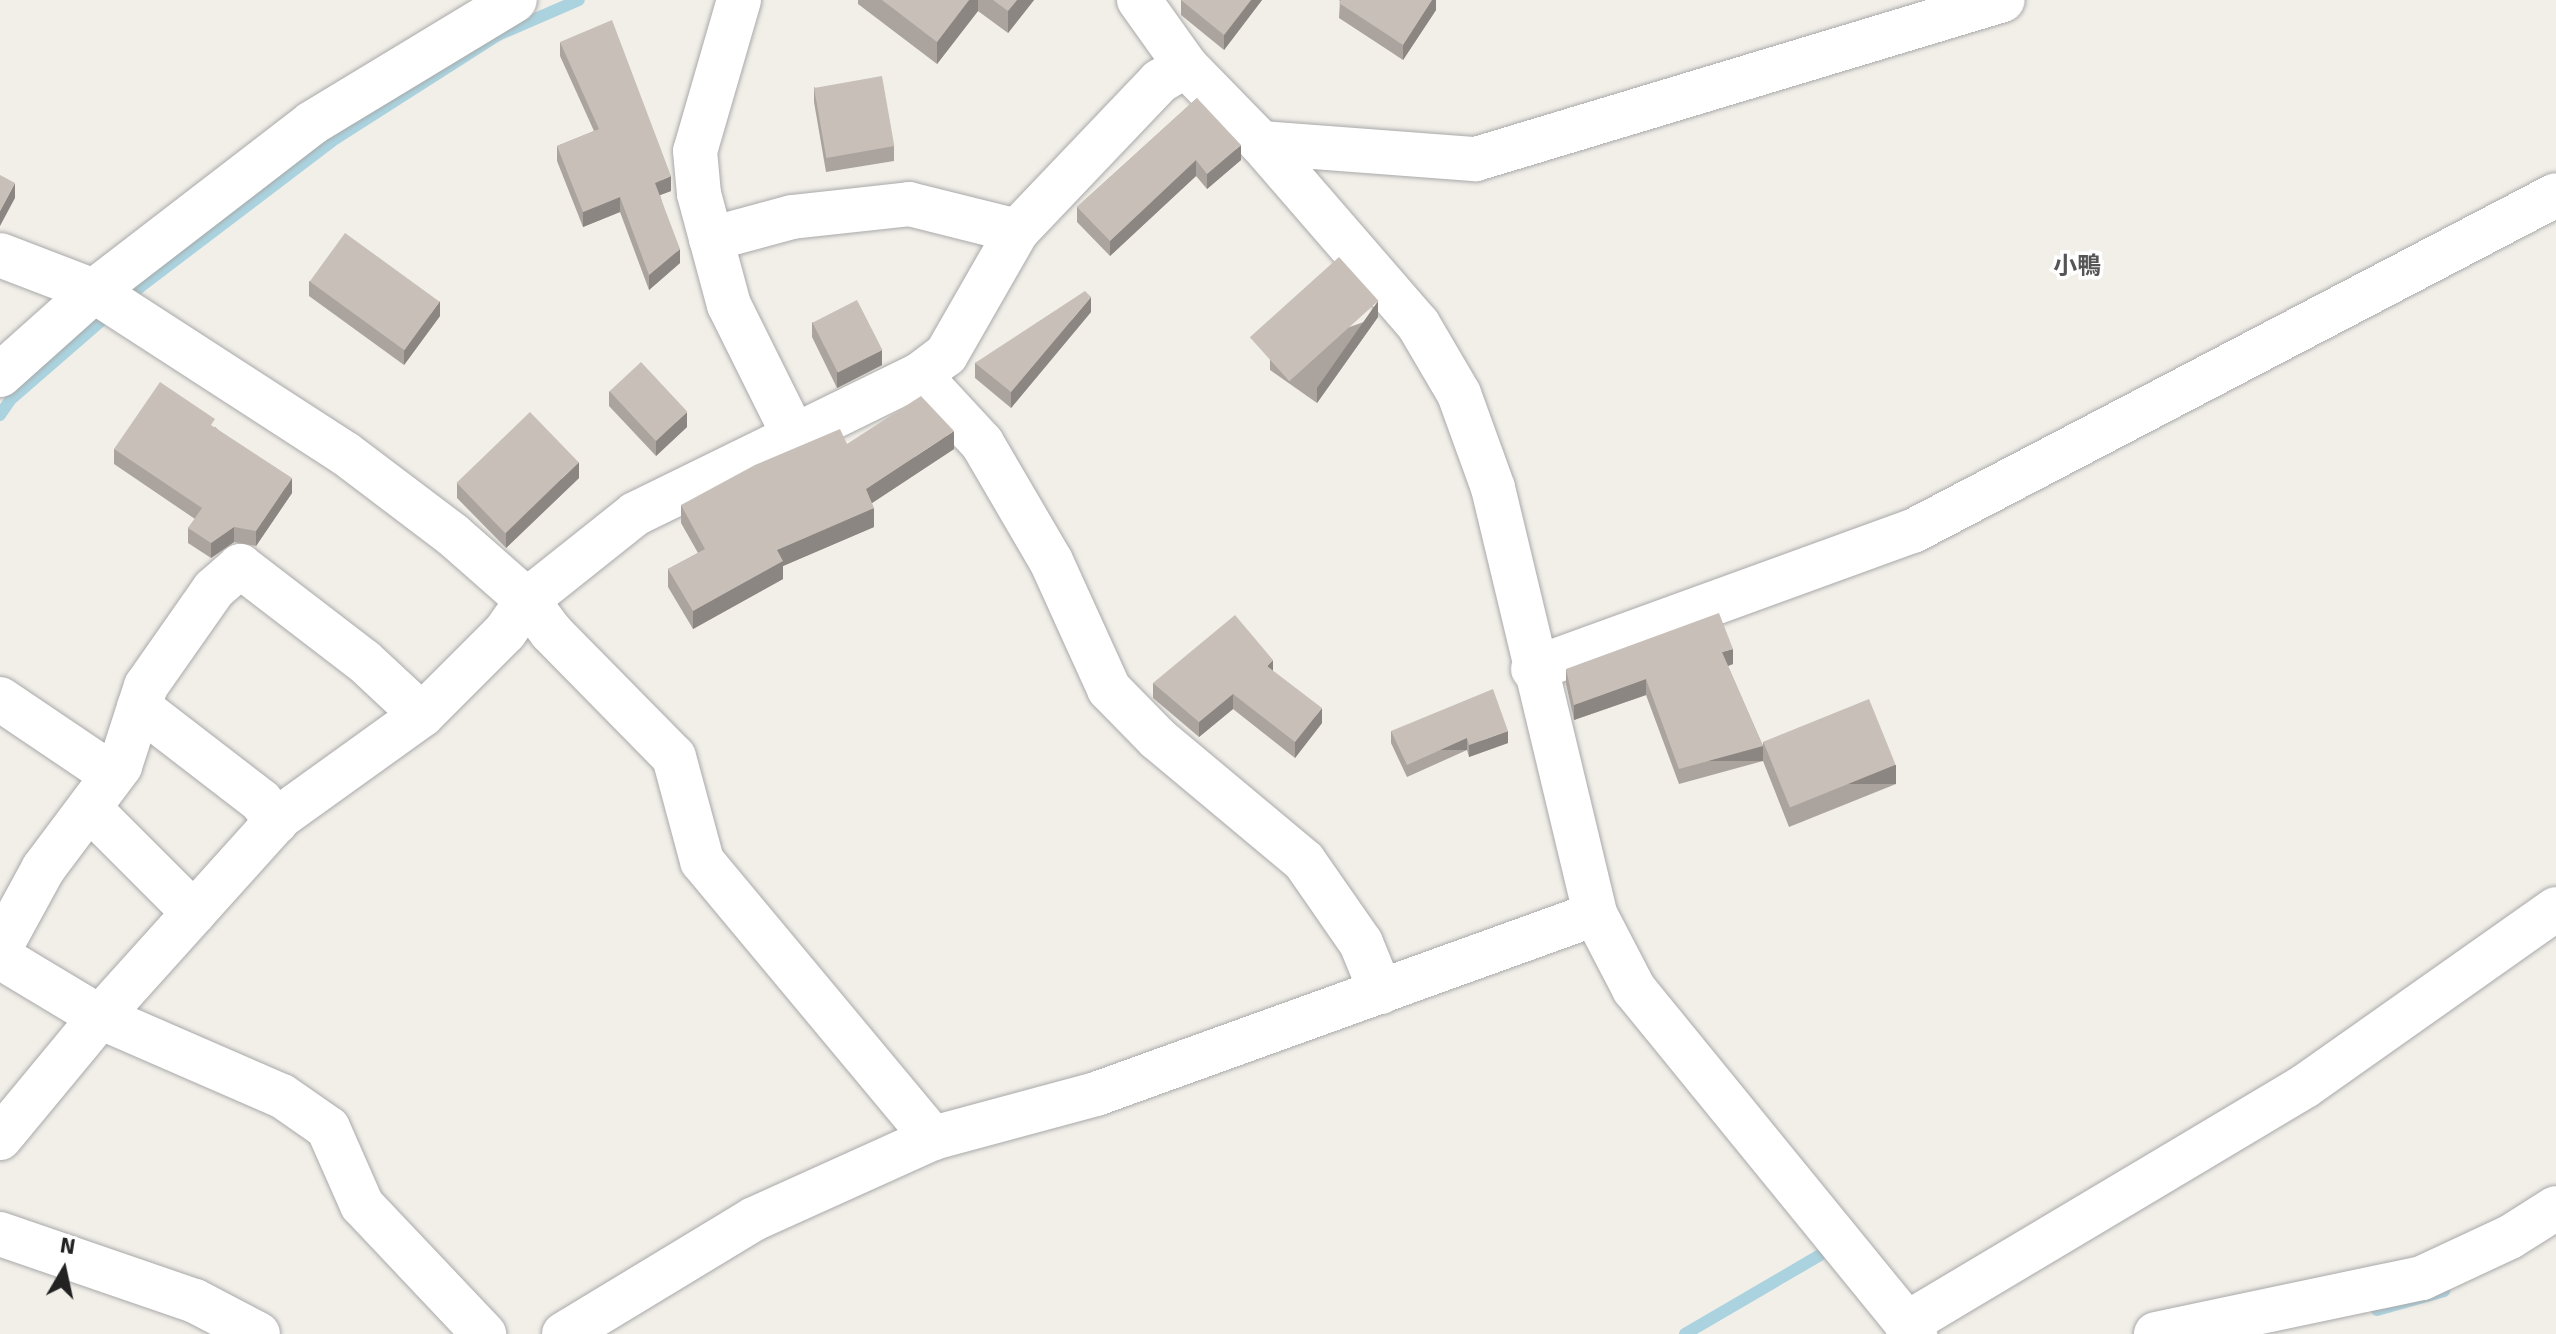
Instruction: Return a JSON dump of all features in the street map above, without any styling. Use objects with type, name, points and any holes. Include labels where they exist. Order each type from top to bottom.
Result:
[{"type":"street","points":[[0,375],[109,300],[312,123],[515,0]]},
{"type":"street","points":[[739,0],[695,151],[711,239],[729,305],[794,436]]},
{"type":"street","points":[[1139,0],[1186,66],[1261,143],[1418,324],[1459,394],[1493,488],[1533,669],[1595,914],[1634,989],[1910,1329],[2305,1086],[2556,909]]},
{"type":"street","points":[[1261,143],[1476,159],[2003,0]]},
{"type":"street","points":[[0,1138],[100,1017],[276,822],[422,715],[505,632],[527,600],[635,514],[919,375],[946,355],[1017,231],[1160,81],[1186,66]]},
{"type":"street","points":[[1533,669],[1913,531],[2556,195]]},
{"type":"street","points":[[711,239],[792,217],[909,204],[1017,231]]},
{"type":"street","points":[[0,255],[109,300],[346,454],[453,535],[527,600],[551,632],[674,757],[702,861],[933,1138]]},
{"type":"street","points":[[919,375],[982,443],[1051,561],[1109,689],[1158,739],[1304,861],[1361,943],[1381,992]]},
{"type":"street","points":[[0,948],[43,869],[120,766],[146,686],[214,589],[240,566],[364,661],[422,715]]},
{"type":"street","points":[[0,699],[98,765]]},
{"type":"street","points":[[139,707],[261,801],[276,822]]},
{"type":"street","points":[[90,809],[194,913]]},
{"type":"street","points":[[564,1334],[754,1219],[933,1138],[1096,1094],[1595,914]]},
{"type":"street","points":[[0,957],[100,1017],[282,1096],[328,1128],[362,1205],[484,1334]]},
{"type":"street","points":[[2156,1334],[2422,1278],[2510,1237],[2556,1208]]},
{"type":"street","points":[[0,1234],[195,1301],[258,1334]]},
{"type":"building","points":[[882,0],[969,0],[937,42]]},
{"type":"building","points":[[993,0],[1017,0],[1008,11]]},
{"type":"building","points":[[1181,0],[1251,0],[1224,35]]},
{"type":"building","points":[[1341,0],[1432,0],[1403,45],[1339,3]]},
{"type":"building","points":[[612,20],[671,176],[655,183],[680,249],[649,275],[620,197],[583,212],[557,146],[599,129],[560,42]]},
{"type":"building","points":[[882,76],[894,146],[826,158],[814,88]]},
{"type":"building","points":[[1197,98],[1241,145],[1207,174],[1196,160],[1110,241],[1077,207]]},
{"type":"building","points":[[0,175],[15,183],[0,211]]},
{"type":"building","points":[[345,233],[440,302],[404,350],[310,282]]},
{"type":"building","points":[[1339,257],[1378,301],[1289,381],[1250,337]]},
{"type":"building","points":[[1085,291],[1091,297],[1011,392],[975,363]]},
{"type":"building","points":[[857,300],[882,350],[838,373],[812,323]]},
{"type":"building","points":[[641,362],[687,412],[656,441],[610,391]]},
{"type":"building","points":[[160,382],[215,419],[211,425],[292,478],[256,531],[234,527],[211,543],[188,528],[202,508],[114,449]]},
{"type":"building","points":[[921,396],[954,431],[866,489],[874,508],[777,550],[783,561],[693,611],[668,569],[705,549],[681,505],[755,465],[840,429],[847,444]]},
{"type":"building","points":[[530,412],[579,462],[505,533],[457,483]]},
{"type":"building","points":[[1719,613],[1733,649],[1722,652],[1763,746],[1679,769],[1646,679],[1574,705],[1566,669]]},
{"type":"building","points":[[1235,615],[1273,660],[1267,666],[1322,708],[1295,742],[1233,694],[1199,722],[1153,683]]},
{"type":"building","points":[[1493,689],[1508,731],[1469,745],[1467,738],[1407,765],[1391,731]]},
{"type":"building","points":[[1869,699],[1896,765],[1790,808],[1763,742]]},
{"type":"waterway","points":[[0,415],[10,400],[140,287],[332,141],[498,35],[579,0]]},
{"type":"waterway","points":[[1685,1334],[1820,1255]]},
{"type":"waterway","points":[[2377,1310],[2444,1291]]},
{"type":"district","name":"小鴨","points":[[2077,267]]}]
